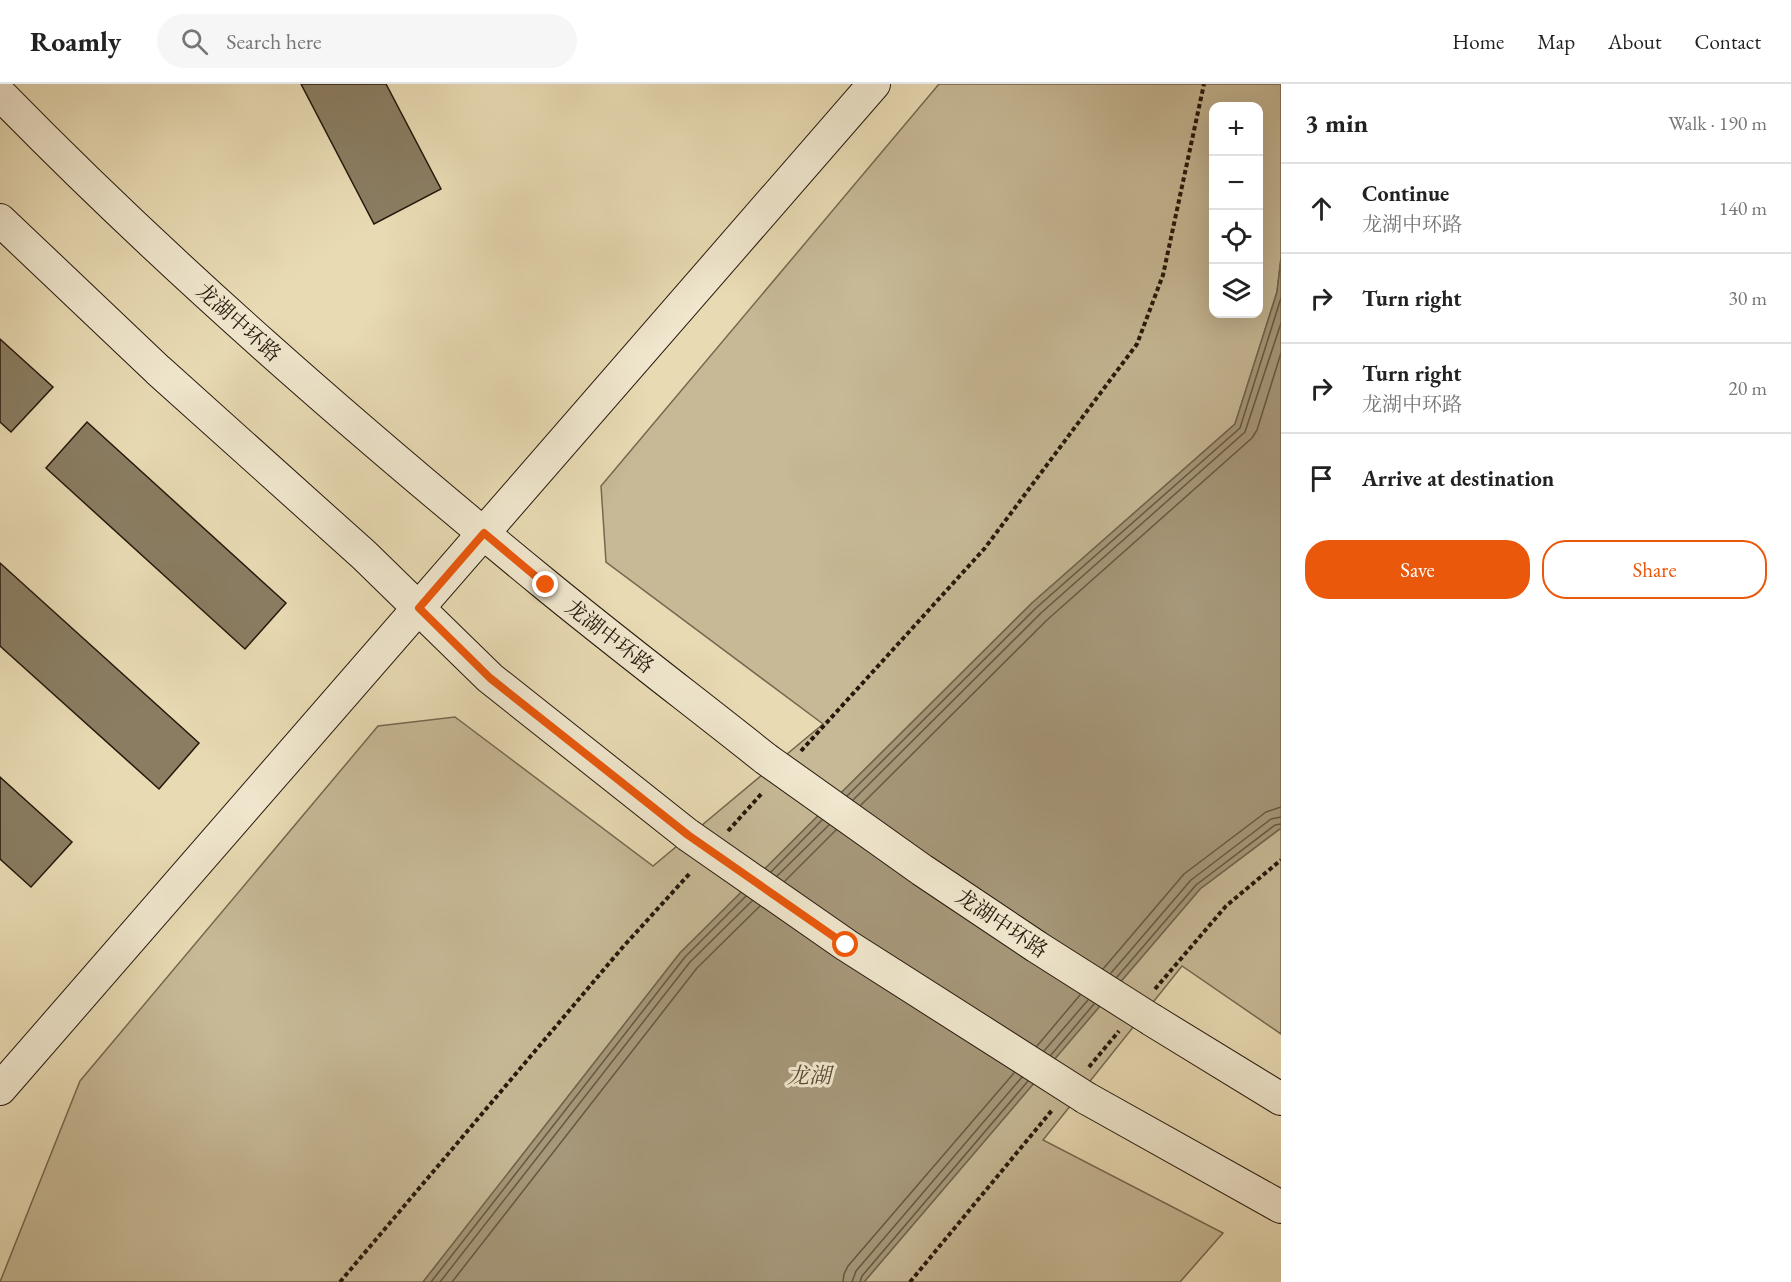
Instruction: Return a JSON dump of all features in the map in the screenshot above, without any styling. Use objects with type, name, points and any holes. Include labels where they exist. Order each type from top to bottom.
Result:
[{"type":"main road","points":[[0,1089],[874,84]]},
{"type":"main road","name":"龙湖中环路","points":[[0,94],[218,304],[319,393],[546,585],[781,758],[922,870],[1027,941],[1281,1099]]},
{"type":"main road","points":[[0,220],[158,370],[355,547],[490,678],[688,835],[846,945],[1086,1098],[1281,1208]]},
{"type":"path","points":[[781,758],[985,548],[1137,344],[1163,275],[1204,84]]},
{"type":"path","points":[[724,835],[764,791]]},
{"type":"path","points":[[340,1282],[622,948],[693,870]]},
{"type":"shaded area","points":[[939,84],[1281,84],[1281,258],[1277,292],[1235,424],[1032,603],[680,953],[423,1282],[0,1282],[80,1081],[378,726],[455,717],[653,866],[823,724],[606,562],[601,486]]},
{"type":"shaded area","points":[[1281,828],[1281,1034],[1182,966],[1043,1140],[1223,1233],[1180,1282],[864,1282],[1200,889]]},
{"type":"water","name":"龙湖","points":[[1281,258],[1281,828],[1200,889],[864,1282],[423,1282],[680,953],[1032,603],[1235,424],[1277,292]]},
{"type":"building","points":[[301,84],[386,84],[441,189],[374,224]]},
{"type":"building","points":[[0,339],[53,387],[11,432],[0,422]]},
{"type":"building","points":[[87,422],[286,603],[245,649],[46,468]]},
{"type":"building","points":[[0,563],[199,743],[159,789],[0,646]]},
{"type":"building","points":[[0,777],[72,842],[31,887],[0,859]]},
{"type":"route","points":[[546,585],[484,533],[419,608],[490,678],[688,835],[846,945]]}]
